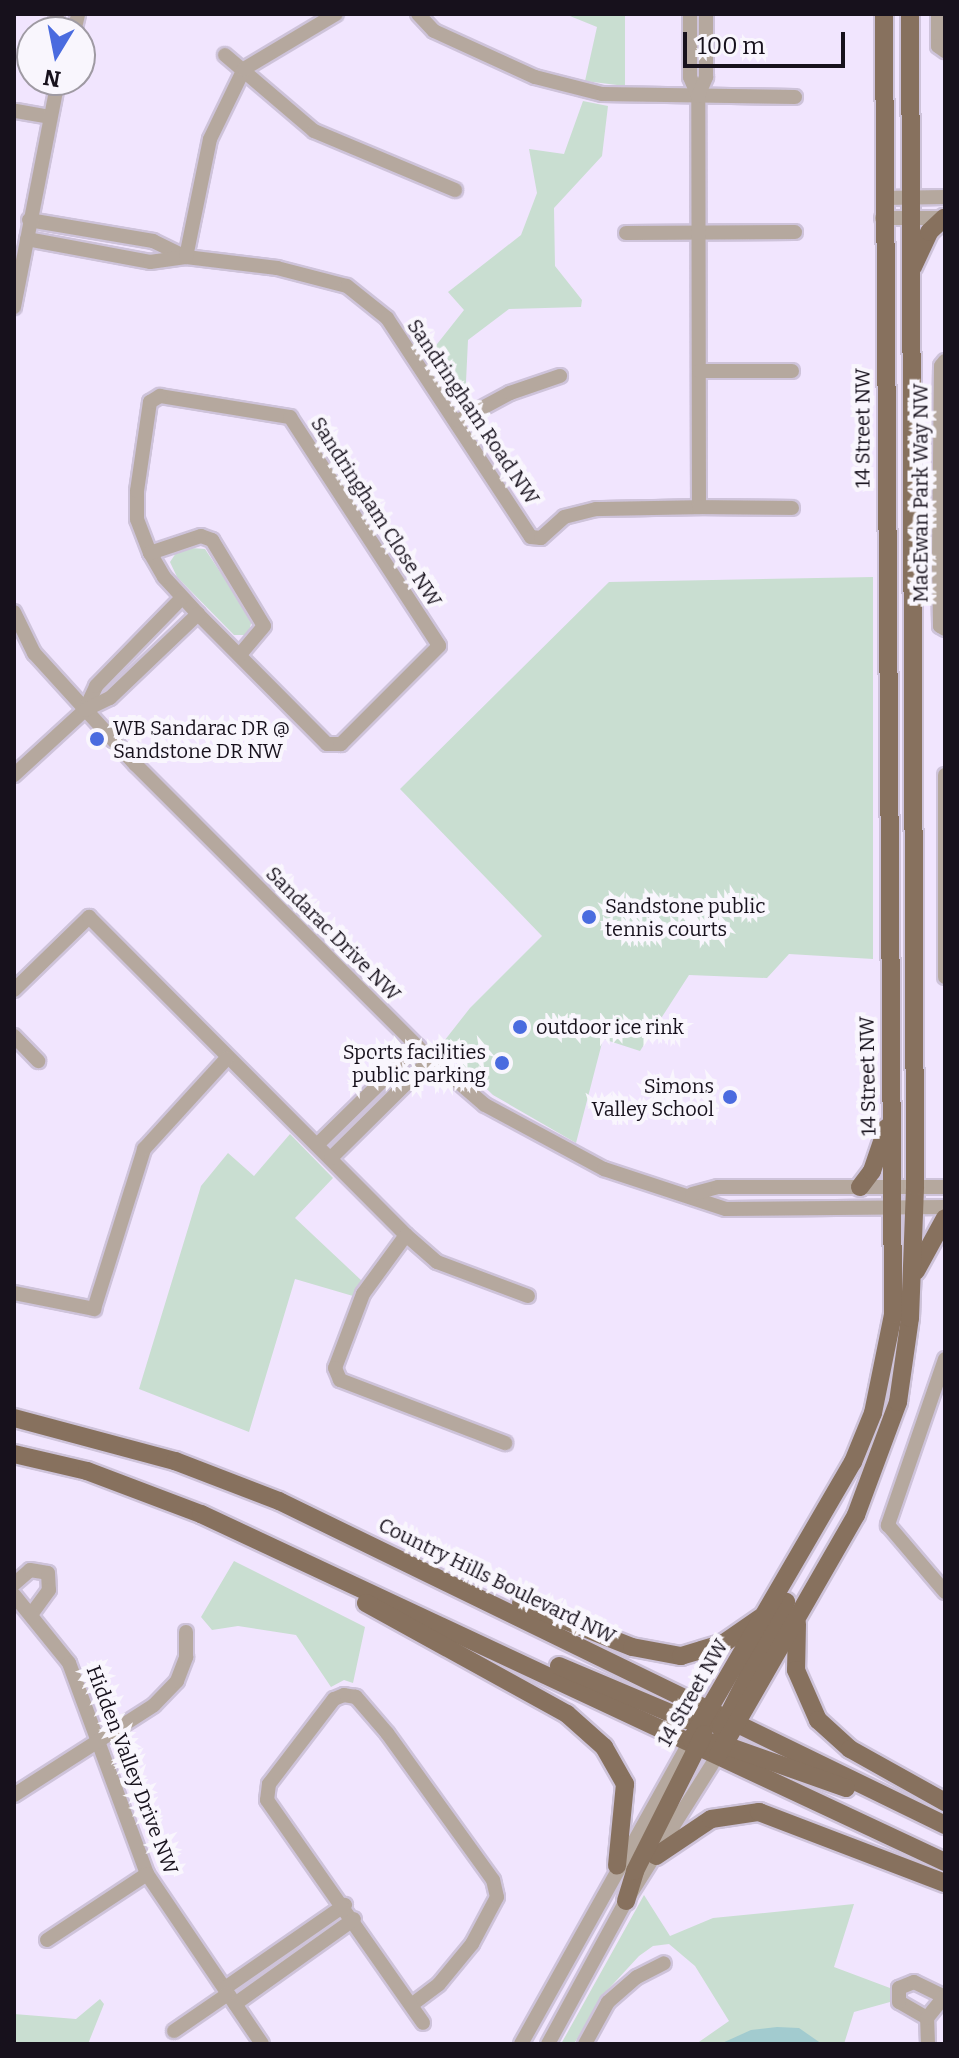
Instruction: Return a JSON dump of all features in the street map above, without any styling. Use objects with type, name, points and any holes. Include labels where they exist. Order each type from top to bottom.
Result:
[{"type":"main road","name":"14 Street NW","points":[[713,1732],[764,1616],[853,1462],[873,1413],[889,1340],[893,1187],[882,218],[884,14]]},
{"type":"main road","name":"14 Street NW","points":[[713,1732],[797,1621],[856,1515],[881,1459],[898,1402],[915,1208],[910,14]]},
{"type":"main road","points":[[909,277],[923,243],[944,218]]},
{"type":"main road","points":[[860,1187],[872,1171],[890,1117]]},
{"type":"main road","points":[[911,1280],[945,1218]]},
{"type":"main road","name":"Country Hills Boulevard NW","points":[[14,1418],[122,1445],[231,1481],[414,1563],[945,1862]]},
{"type":"main road","points":[[14,1454],[87,1471],[275,1538],[479,1631],[713,1732]]},
{"type":"main road","points":[[626,1901],[635,1871],[824,1533],[853,1462]]},
{"type":"main road","points":[[201,1514],[567,1714],[604,1747],[625,1784],[617,1866]]},
{"type":"main road","points":[[414,1563],[440,1568],[653,1652],[698,1654],[764,1616]]},
{"type":"main road","points":[[797,1621],[796,1670],[818,1720],[850,1749],[945,1802]]},
{"type":"main road","name":"Country Hills Boulevard NW","points":[[713,1732],[945,1825]]},
{"type":"main road","points":[[656,1856],[701,1823],[759,1812],[945,1883]]},
{"type":"street","points":[[186,257],[210,139],[244,69],[336,14]]},
{"type":"street","points":[[418,14],[434,31],[535,77],[602,94],[795,97]]},
{"type":"street","points":[[690,14],[690,77],[698,96],[699,507],[792,508]]},
{"type":"street","points":[[698,96],[706,77],[706,14]]},
{"type":"street","points":[[938,14],[938,46],[945,51]]},
{"type":"street","points":[[225,55],[314,131],[455,190]]},
{"type":"street","points":[[14,307],[53,96]]},
{"type":"street","points":[[16,111],[49,117]]},
{"type":"street","points":[[883,198],[945,197]]},
{"type":"street","points":[[882,218],[944,218]]},
{"type":"street","name":"Sandringham Road NW","points":[[29,220],[153,241],[186,257]]},
{"type":"street","points":[[626,233],[795,232]]},
{"type":"street","name":"Sandringham Road NW","points":[[27,239],[150,262],[186,257],[277,268],[347,286],[387,318],[458,421],[531,537],[541,538],[564,517],[596,509],[699,507]]},
{"type":"street","name":"MacEwan Park Way NW","points":[[943,628],[941,366],[945,361]]},
{"type":"street","points":[[699,371],[792,371]]},
{"type":"street","points":[[458,421],[510,393],[560,376]]},
{"type":"street","name":"Sandringham Close NW","points":[[160,396],[290,417],[439,646],[341,744],[327,744],[182,598],[150,553],[137,519],[137,491],[150,402],[160,396]]},
{"type":"street","points":[[150,553],[201,536],[212,540],[264,626],[240,655]]},
{"type":"street","points":[[85,710],[96,686],[182,598]]},
{"type":"street","name":"Sandarac Drive NW","points":[[14,612],[34,653],[85,710],[431,1059],[485,1105],[538,1138],[604,1169],[692,1194],[726,1209],[945,1207]]},
{"type":"street","points":[[14,775],[85,710],[110,698],[198,614]]},
{"type":"street","points":[[945,775],[945,977]]},
{"type":"street","points":[[14,990],[89,917],[227,1058],[437,1262],[528,1296]]},
{"type":"street","points":[[14,1036],[38,1061]]},
{"type":"street","points":[[317,1145],[418,1046]]},
{"type":"street","points":[[14,1293],[94,1309],[144,1149],[227,1058]]},
{"type":"street","points":[[331,1158],[431,1059]]},
{"type":"street","name":"Sandarac Drive NW","points":[[692,1194],[718,1187],[945,1187]]},
{"type":"street","points":[[406,1235],[363,1294],[335,1368],[340,1380],[505,1443]]},
{"type":"street","points":[[945,1359],[888,1525],[945,1592]]},
{"type":"street","points":[[14,1584],[30,1570],[48,1573],[49,1590],[32,1613]]},
{"type":"street","name":"Hidden Valley Drive NW","points":[[14,1595],[32,1613],[69,1663],[147,1874],[262,2044]]},
{"type":"street","points":[[14,1795],[100,1743],[154,1705],[177,1681],[186,1657],[186,1632]]},
{"type":"street","points":[[414,2003],[439,1984],[472,1944],[497,1897],[493,1880],[387,1733],[356,1697],[344,1695],[334,1699],[269,1784],[267,1800],[414,2003],[423,2023]]},
{"type":"street","name":"14 Street NW","points":[[548,2044],[626,1901],[656,1856],[713,1732]]},
{"type":"street","name":"14 Street NW","points":[[521,2044],[617,1866],[713,1732]]},
{"type":"street","points":[[47,1940],[147,1874]]},
{"type":"street","points":[[229,1995],[345,1905]]},
{"type":"street","points":[[174,2031],[354,1919]]},
{"type":"street","points":[[585,2044],[608,2002],[637,1977],[664,1963]]},
{"type":"street","points":[[927,2018],[899,2002],[899,1988],[914,1982],[945,1997],[927,2018],[928,2044]]},
{"type":"shaded area","points":[[565,14],[625,14],[625,86],[585,81],[597,27]]},
{"type":"shaded area","points":[[583,101],[608,106],[602,156],[554,208],[555,266],[582,300],[581,307],[509,309],[468,340],[465,403],[460,403],[426,358],[464,310],[448,292],[521,235],[537,193],[529,149],[564,154]]},
{"type":"shaded area","points":[[191,548],[205,549],[252,620],[248,635],[234,635],[177,577],[170,562],[176,553]]},
{"type":"shaded area","points":[[873,577],[873,959],[789,954],[767,978],[689,975],[640,1051],[603,1039],[576,1143],[493,1095],[441,1045],[470,1008],[542,936],[400,789],[609,582]]},
{"type":"shaded area","points":[[290,1134],[333,1178],[295,1218],[362,1281],[353,1296],[295,1279],[249,1432],[139,1389],[201,1186],[228,1153],[254,1176]]},
{"type":"shaded area","points":[[234,1561],[365,1627],[353,1683],[344,1680],[331,1687],[296,1635],[238,1626],[212,1630],[201,1617]]},
{"type":"shaded area","points":[[644,1895],[670,1936],[713,1918],[854,1904],[834,1967],[890,1988],[890,2002],[854,2012],[844,2044],[696,2044],[729,2021],[695,1966],[669,1944],[653,1946],[639,1956],[603,1995],[574,2044],[561,2044]]},
{"type":"shaded area","points":[[100,1999],[104,2004],[88,2044],[14,2044],[14,2014],[76,2019]]},
{"type":"shaded area","points":[[799,2028],[822,2044],[720,2044],[751,2030]]},
{"type":"place","name":"WB Sandarac DR @ Sandstone DR NW","points":[[97,739]]},
{"type":"place","name":"Sandstone public tennis courts","points":[[589,917]]},
{"type":"place","name":"outdoor ice rink","points":[[520,1027]]},
{"type":"place","name":"Sports facilities public parking","points":[[502,1063]]},
{"type":"place","name":"Simons Valley School","points":[[730,1097]]}]
